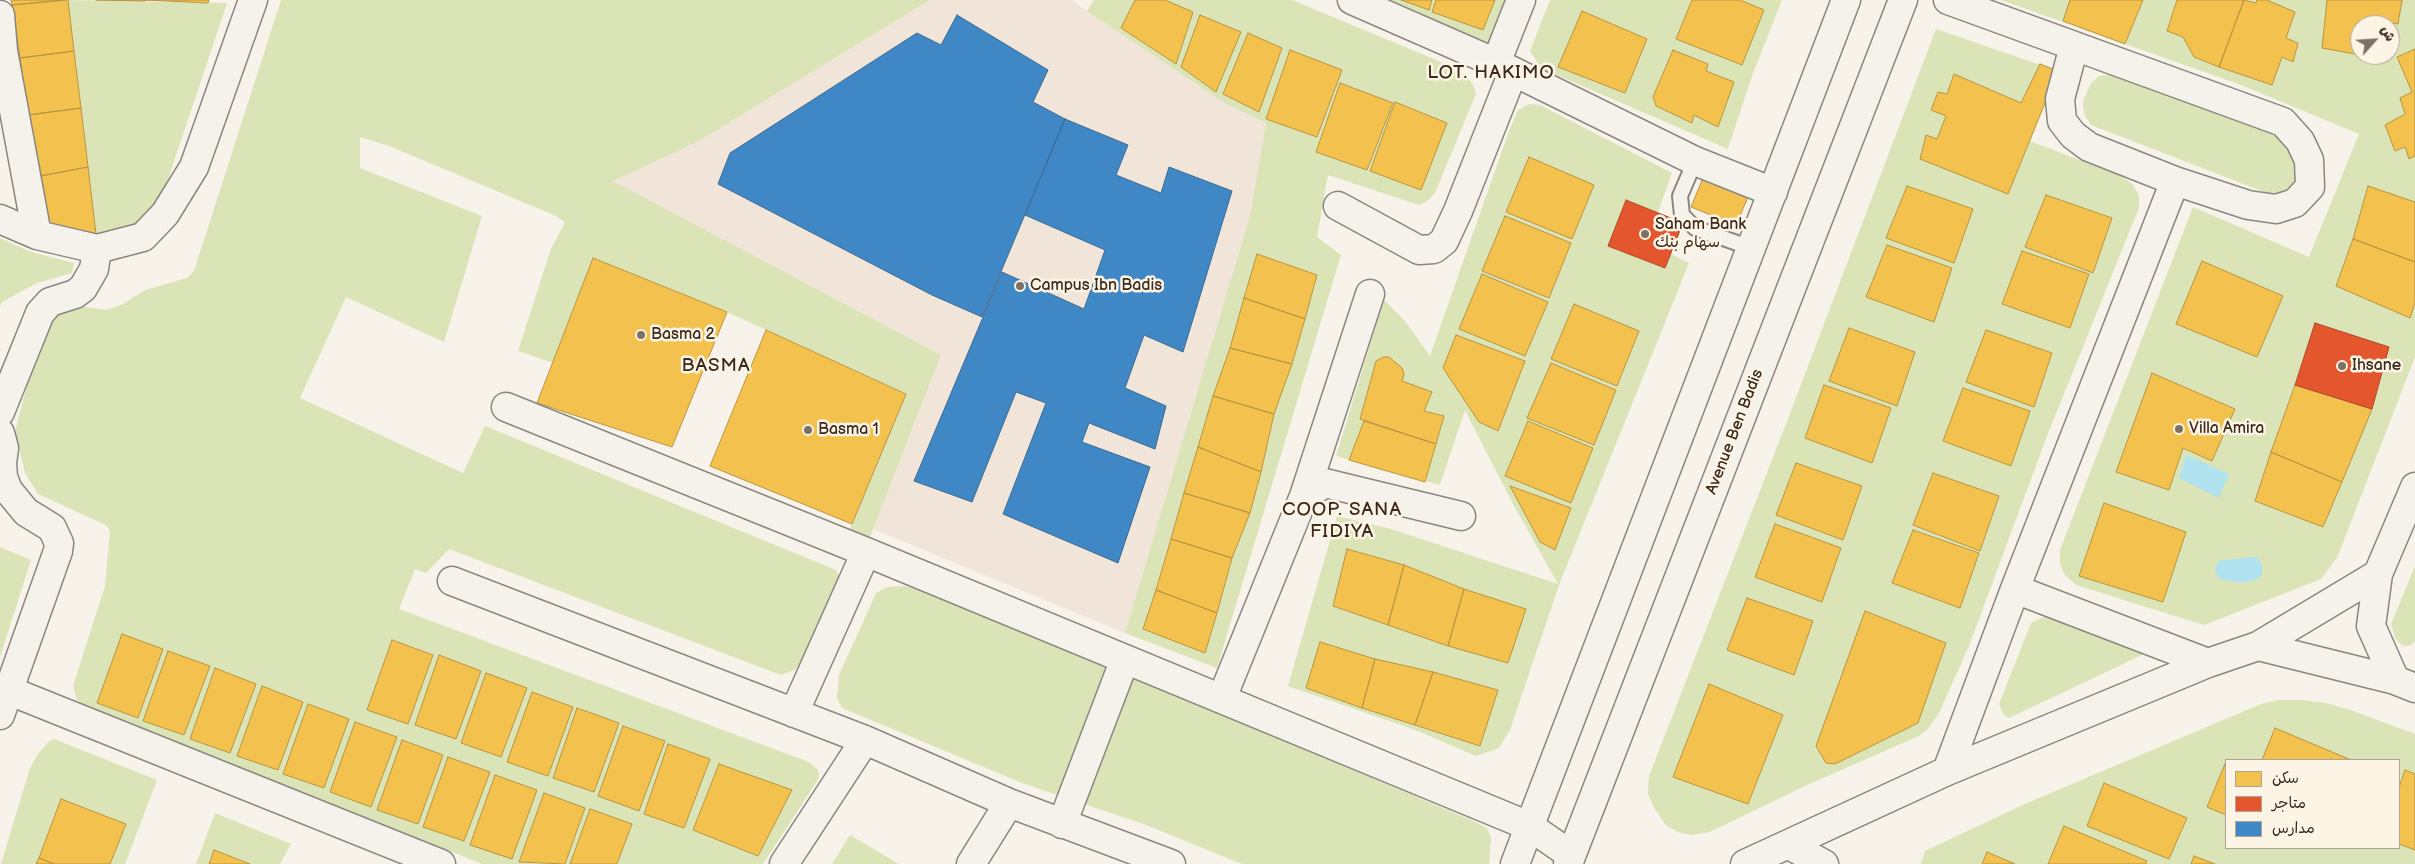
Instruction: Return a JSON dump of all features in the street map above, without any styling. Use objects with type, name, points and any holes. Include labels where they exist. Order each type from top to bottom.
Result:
[{"type":"street","points":[[0,218],[36,235],[97,249],[143,237],[170,206],[194,167],[253,0]]},
{"type":"street","points":[[1352,0],[1504,68],[1695,161],[1773,192]]},
{"type":"street","points":[[1338,206],[1419,250],[1434,249],[1444,241],[1458,210],[1504,68],[1521,0]]},
{"type":"street","points":[[1515,864],[1846,0]]},
{"type":"street","name":"Avenue Ben Badis","points":[[1570,859],[1903,0]]},
{"type":"street","points":[[1948,0],[2283,122],[2300,141],[2309,160],[2310,187],[2295,203],[2276,209],[2248,206],[2175,181],[2090,147],[2073,135],[2062,121],[2060,99],[2074,46]]},
{"type":"street","points":[[0,15],[2,51],[36,235]]},
{"type":"street","points":[[1947,771],[2015,589],[2175,181]]},
{"type":"street","points":[[0,412],[40,313],[50,302],[75,294],[83,288],[94,269],[97,249]]},
{"type":"street","points":[[1222,698],[1304,496],[1370,294]]},
{"type":"street","points":[[506,407],[866,552],[1529,826],[1570,859]]},
{"type":"street","points":[[0,433],[4,448],[2,463],[8,490],[26,512],[52,528],[59,543],[58,551],[3,698],[424,861]]},
{"type":"street","points":[[1304,496],[1325,483],[1461,516]]},
{"type":"street","points":[[2405,684],[2371,626],[2378,574],[2412,501]]},
{"type":"street","points":[[794,713],[866,552]]},
{"type":"street","points":[[1745,864],[1947,771],[2208,663],[2258,646],[2378,574]]},
{"type":"street","points":[[452,581],[865,740],[1009,803],[1171,864]]},
{"type":"street","points":[[2015,589],[2208,663]]},
{"type":"street","points":[[2258,646],[2405,684]]},
{"type":"street","points":[[1062,824],[1125,659]]},
{"type":"street","points":[[784,864],[865,740]]},
{"type":"street","points":[[971,864],[1009,803]]},
{"type":"street","points":[[1789,845],[1824,864]]},
{"type":"lane","points":[[1695,161],[1680,196],[1682,215],[1695,228],[1751,248]]},
{"type":"shaded area","name":"Campus Ibn Badis","points":[[930,0],[1071,0],[1226,104],[1266,123],[1250,216],[1125,633],[873,529],[941,355],[612,181],[699,141]]},
{"type":"green space","points":[[68,0],[227,3],[163,194],[151,218],[97,244]]},
{"type":"green space","points":[[281,0],[930,0],[699,141],[613,181],[941,355],[868,542],[848,534],[905,393],[727,312],[593,258],[553,363],[518,351],[551,249],[565,222],[554,215],[389,146],[360,137],[360,168],[482,216],[444,342],[346,297],[300,398],[463,473],[485,426],[836,570],[841,580],[805,658],[794,670],[781,675],[449,549],[426,573],[415,569],[399,609],[809,762],[818,770],[819,778],[763,864],[483,864],[94,712],[77,700],[73,686],[105,586],[110,531],[106,525],[38,494],[25,473],[15,432],[41,330],[51,312],[78,306],[107,310],[121,305],[145,290],[187,278],[194,271]]},
{"type":"green space","points":[[1094,0],[1292,0],[1453,67],[1466,76],[1473,85],[1476,94],[1435,193],[1426,202],[1419,205],[1328,175],[1317,237],[1341,255],[1217,668],[1125,633],[1250,216],[1266,123],[1226,104],[1087,11]]},
{"type":"green space","points":[[1375,0],[1508,0],[1491,42],[1484,45]]},
{"type":"green space","points":[[1550,0],[1782,0],[1752,76],[1728,149],[1541,68],[1530,51]]},
{"type":"green space","points":[[2001,0],[2415,0],[2415,357],[2337,558],[2321,579],[2204,625],[2076,585],[2064,574],[2060,564],[2060,550],[2193,207],[2309,257],[2359,134],[2241,85]]},
{"type":"green space","points":[[1936,29],[2058,71],[2030,141],[2121,176],[2133,185],[2139,196],[2139,208],[2047,436],[1969,646],[1939,713],[1927,730],[1919,736],[1807,785],[1710,832],[1692,835],[1680,833],[1667,826],[1654,808],[1648,794],[1649,776],[1791,411]]},
{"type":"green space","points":[[2115,74],[2286,139],[2296,156],[2297,185],[2286,194],[2272,195],[2091,125],[2084,114],[2083,101],[2091,83],[2099,76]]},
{"type":"green space","points":[[1529,104],[1540,105],[1672,173],[1658,212],[1683,223],[1671,254],[1689,263],[1559,585],[1510,730],[1499,748],[1476,756],[1418,731],[1288,686],[1337,516],[1391,529],[1558,584],[1513,504],[1465,410],[1440,485],[1336,456],[1384,300],[1405,321],[1430,356],[1509,131],[1518,110]]},
{"type":"green space","points":[[0,238],[31,252],[74,263],[72,273],[37,283],[2,302],[0,307]]},
{"type":"green space","points":[[0,547],[31,560],[0,657]]},
{"type":"green space","points":[[2415,566],[2415,641],[2411,645],[2403,646],[2396,640],[2391,624]]},
{"type":"green space","points":[[903,586],[930,591],[1471,820],[1487,828],[1491,837],[1489,864],[1242,864],[1146,825],[1022,783],[842,708],[837,698],[839,675],[876,593],[887,587]]},
{"type":"green space","points":[[2043,617],[2057,617],[2144,654],[2009,718],[2003,714],[1999,704],[2031,623]]},
{"type":"green space","points":[[2278,700],[2326,703],[2415,734],[2415,864],[1921,864],[1925,851],[2027,803],[2261,704]]},
{"type":"green space","points":[[54,739],[157,780],[125,864],[1,864],[30,768],[38,754],[48,742]]},
{"type":"green space","points":[[215,813],[291,844],[280,864],[196,864]]},
{"type":"green space","points":[[850,835],[899,864],[832,864]]},
{"type":"water","points":[[2186,455],[2229,474],[2219,498],[2179,478]]},
{"type":"water","points":[[2257,557],[2262,565],[2262,574],[2259,578],[2248,582],[2219,579],[2215,571],[2218,561]]},
{"type":"building: سكن","points":[[11,0],[62,0],[12,5]]},
{"type":"building: سكن","points":[[68,0],[74,51],[20,58],[12,5]]},
{"type":"building: سكن","points":[[96,0],[145,0],[145,1]]},
{"type":"building: سكن","points":[[145,0],[209,0],[208,3]]},
{"type":"building: سكن","points":[[1135,0],[1165,0],[1193,12],[1176,64],[1121,28]]},
{"type":"building: سكن","points":[[1401,0],[1432,0],[1429,10]]},
{"type":"building: سكن","points":[[1436,0],[1495,0],[1483,30],[1432,12]]},
{"type":"building: سكن","points":[[1692,0],[1740,0],[1764,10],[1742,65],[1676,39]]},
{"type":"building: سكن","points":[[2070,0],[2143,0],[2125,44],[2063,21]]},
{"type":"building: سكن","points":[[2177,0],[2244,0],[2219,67],[2194,57],[2183,37],[2167,31]]},
{"type":"building: سكن","points":[[2244,0],[2256,3],[2257,0],[2267,0],[2295,12],[2286,38],[2298,43],[2293,62],[2282,57],[2272,85],[2219,67]]},
{"type":"building: سكن","points":[[2327,0],[2402,0],[2400,15],[2350,15],[2350,53],[2322,48]]},
{"type":"building: سكن","points":[[1582,11],[1647,39],[1625,93],[1558,67]]},
{"type":"building: سكن","points":[[1200,15],[1241,32],[1216,92],[1181,67]]},
{"type":"building: سكن","points":[[1248,33],[1282,48],[1259,112],[1223,94]]},
{"type":"building: سكن","points":[[2415,49],[2415,156],[2409,159],[2405,147],[2395,151],[2385,125],[2405,114],[2400,98],[2412,92],[2400,64],[2400,56]]},
{"type":"building: سكن","points":[[1290,50],[1342,70],[1317,137],[1266,119]]},
{"type":"building: سكن","points":[[1673,50],[1708,64],[1706,71],[1734,82],[1718,127],[1694,115],[1692,123],[1656,106],[1653,97]]},
{"type":"building: سكن","points":[[74,51],[81,108],[28,115],[20,58]]},
{"type":"building: سكن","points":[[2040,64],[2058,71],[2008,194],[1920,159],[1926,135],[1937,139],[1946,116],[1931,110],[1938,92],[1947,94],[1954,74],[2021,103]]},
{"type":"building: سكن","points":[[1340,83],[1393,103],[1367,170],[1316,152]]},
{"type":"building: سكن","points":[[1395,102],[1447,123],[1421,190],[1370,171]]},
{"type":"building: سكن","points":[[81,108],[88,167],[35,177],[28,115]]},
{"type":"building: سكن","points":[[1529,157],[1594,185],[1572,239],[1506,212]]},
{"type":"building: سكن","points":[[88,167],[96,234],[44,222],[35,177]]},
{"type":"building: سكن","points":[[1703,178],[1748,197],[1736,225],[1691,207]]},
{"type":"building: سكن","points":[[1907,186],[1973,209],[1954,263],[1886,238]]},
{"type":"building: سكن","points":[[2368,186],[2415,202],[2415,262],[2353,239]]},
{"type":"building: سكن","points":[[2046,195],[2112,218],[2093,273],[2025,247]]},
{"type":"building: سكن","points":[[1505,216],[1571,243],[1549,298],[1482,271]]},
{"type":"building: سكن","points":[[2353,239],[2415,262],[2415,303],[2410,318],[2336,286]]},
{"type":"building: سكن","points":[[1887,245],[1952,268],[1934,322],[1866,297]]},
{"type":"building: سكن","points":[[2022,251],[2089,274],[2070,328],[2002,304]]},
{"type":"building: سكن","points":[[1257,254],[1317,275],[1305,319],[1244,298]]},
{"type":"building: سكن","name":"Basma 2","points":[[593,258],[727,312],[672,447],[537,403]]},
{"type":"building: سكن","points":[[2202,261],[2283,296],[2257,357],[2176,324]]},
{"type":"building: سكن","points":[[1482,274],[1548,302],[1525,356],[1459,329]]},
{"type":"building: سكن","points":[[1244,298],[1305,319],[1292,364],[1230,348]]},
{"type":"building: سكن","points":[[1574,304],[1639,331],[1617,386],[1551,359]]},
{"type":"building: سكن","points":[[1849,328],[1915,352],[1897,406],[1829,381]]},
{"type":"building: سكن","name":"Basma 1","points":[[766,330],[906,394],[852,524],[710,466]]},
{"type":"building: سكن","points":[[1986,330],[2052,353],[2034,407],[1966,382]]},
{"type":"building: سكن","points":[[1456,335],[1525,361],[1498,431],[1479,422],[1443,368]]},
{"type":"building: سكن","points":[[1230,348],[1292,364],[1274,414],[1213,396]]},
{"type":"building: سكن","points":[[1389,357],[1402,368],[1404,374],[1402,381],[1432,392],[1424,411],[1444,416],[1436,444],[1360,419],[1376,361]]},
{"type":"building: سكن","points":[[1551,363],[1616,390],[1594,445],[1527,418]]},
{"type":"building: سكن","name":"Villa Amira","points":[[2152,373],[2235,409],[2212,461],[2183,448],[2169,490],[2116,472]]},
{"type":"building: سكن","points":[[1824,385],[1891,408],[1872,463],[1805,438]]},
{"type":"building: سكن","points":[[2295,385],[2372,409],[2342,482],[2271,452]]},
{"type":"building: سكن","points":[[1963,388],[2030,411],[2011,466],[1943,441]]},
{"type":"building: سكن","points":[[1213,396],[1274,414],[1261,472],[1198,447]]},
{"type":"building: سكن","points":[[1364,421],[1436,444],[1425,482],[1349,460]]},
{"type":"building: سكن","points":[[1528,421],[1593,448],[1571,503],[1505,476]]},
{"type":"building: سكن","points":[[1198,447],[1261,472],[1250,513],[1184,493]]},
{"type":"building: سكن","points":[[2271,452],[2342,482],[2323,527],[2255,501]]},
{"type":"building: سكن","points":[[1796,463],[1862,486],[1843,540],[1776,515]]},
{"type":"building: سكن","points":[[1933,473],[1999,496],[1980,551],[1913,525]]},
{"type":"building: سكن","points":[[1510,486],[1571,508],[1555,550],[1540,542]]},
{"type":"building: سكن","points":[[1184,493],[1250,513],[1232,558],[1171,539]]},
{"type":"building: سكن","points":[[2104,503],[2186,532],[2163,602],[2079,576]]},
{"type":"building: سكن","points":[[1775,524],[1841,548],[1822,602],[1755,577]]},
{"type":"building: سكن","points":[[1913,530],[1979,553],[1960,608],[1892,583]]},
{"type":"building: سكن","points":[[1171,539],[1232,558],[1217,613],[1156,590]]},
{"type":"building: سكن","points":[[1347,549],[1404,565],[1388,625],[1333,606]]},
{"type":"building: سكن","points":[[1404,565],[1464,589],[1448,646],[1388,625]]},
{"type":"building: سكن","points":[[1464,589],[1526,609],[1508,663],[1448,646]]},
{"type":"building: سكن","points":[[1156,590],[1217,613],[1205,653],[1143,629]]},
{"type":"building: سكن","points":[[1747,598],[1813,621],[1794,675],[1727,650]]},
{"type":"building: سكن","points":[[1865,611],[1946,643],[1918,723],[1835,764],[1826,763],[1816,746]]},
{"type":"building: سكن","points":[[122,634],[163,649],[138,718],[97,703]]},
{"type":"building: سكن","points":[[392,640],[433,655],[408,724],[367,710]]},
{"type":"building: سكن","points":[[1320,642],[1375,659],[1362,708],[1306,688]]},
{"type":"building: سكن","points":[[168,651],[210,666],[184,735],[143,721]]},
{"type":"building: سكن","points":[[439,655],[481,671],[456,739],[415,725]]},
{"type":"building: سكن","points":[[1375,659],[1433,672],[1415,725],[1362,708]]},
{"type":"building: سكن","points":[[215,668],[256,684],[230,753],[190,739]]},
{"type":"building: سكن","points":[[1433,672],[1498,690],[1480,746],[1415,725]]},
{"type":"building: سكن","points":[[486,673],[527,688],[501,757],[461,743]]},
{"type":"building: سكن","points":[[1709,684],[1783,715],[1748,804],[1673,777]]},
{"type":"building: سكن","points":[[262,686],[303,702],[278,770],[237,756]]},
{"type":"building: سكن","points":[[532,692],[573,707],[548,776],[507,762]]},
{"type":"building: سكن","points":[[308,704],[349,719],[324,788],[283,774]]},
{"type":"building: سكن","points":[[577,708],[619,723],[594,792],[553,778]]},
{"type":"building: سكن","points":[[355,722],[397,737],[371,807],[330,792]]},
{"type":"building: سكن","points":[[623,726],[665,741],[639,811],[598,796]]},
{"type":"building: سكن","points":[[2275,728],[2349,759],[2262,759]]},
{"type":"building: سكن","points":[[402,740],[443,755],[418,824],[377,810]]},
{"type":"building: سكن","points":[[668,744],[710,759],[684,828],[644,814]]},
{"type":"building: سكن","points":[[448,757],[490,772],[464,841],[423,827]]},
{"type":"building: سكن","points":[[719,764],[792,790],[758,856],[693,830]]},
{"type":"building: سكن","points":[[2225,764],[2225,815],[2207,807]]},
{"type":"building: سكن","points":[[2405,770],[2415,774],[2415,850],[2400,844],[2400,784]]},
{"type":"building: سكن","points":[[495,775],[537,790],[512,859],[470,845]]},
{"type":"building: سكن","points":[[2104,783],[2187,818],[2169,859],[2087,826]]},
{"type":"building: سكن","points":[[544,793],[585,808],[565,864],[519,862]]},
{"type":"building: سكن","points":[[61,799],[126,824],[110,864],[54,864],[39,858]]},
{"type":"building: سكن","points":[[590,809],[632,824],[617,864],[570,864]]},
{"type":"building: سكن","points":[[2064,826],[2147,861],[2146,864],[2048,864]]},
{"type":"building: سكن","points":[[214,850],[250,864],[209,864]]},
{"type":"building: سكن","points":[[1987,852],[2015,864],[1982,864]]},
{"type":"building: سكن","points":[[2194,856],[2215,864],[2191,864]]},
{"type":"building: سكن","points":[[39,858],[54,864],[36,864]]},
{"type":"building: متاجر","points":[[1626,200],[1683,223],[1665,268],[1608,246]]},
{"type":"building: متاجر","name":"Ihsane","points":[[2315,323],[2389,347],[2372,409],[2295,385]]},
{"type":"building: مدارس","points":[[957,15],[1048,70],[1033,102],[1065,119],[982,317],[932,295],[718,184],[730,153],[917,33],[941,45]]},
{"type":"building: مدارس","points":[[1065,119],[1128,145],[1116,175],[1161,193],[1169,167],[1232,191],[1183,352],[1144,335],[1125,388],[1166,406],[1155,449],[1089,423],[1082,442],[1150,467],[1118,563],[1003,514],[1046,403],[1016,392],[972,502],[914,481],[1002,272],[1084,309],[1105,250],[1025,215]]},
{"type":"place","name":"Saham Bank سهام بنك","points":[[1645,234]]},
{"type":"place","name":"Campus Ibn Badis","points":[[1020,286]]},
{"type":"place","name":"Basma 2","points":[[641,335]]},
{"type":"place","name":"Ihsane","points":[[2342,366]]},
{"type":"place","name":"Villa Amira","points":[[2179,429]]},
{"type":"place","name":"Basma 1","points":[[808,430]]},
{"type":"district","name":"LOT. HAKIMO","points":[[1491,73]]},
{"type":"district","name":"BASMA","points":[[716,366]]},
{"type":"district","name":"COOP. SANA FIDIYA","points":[[1342,521]]}]
